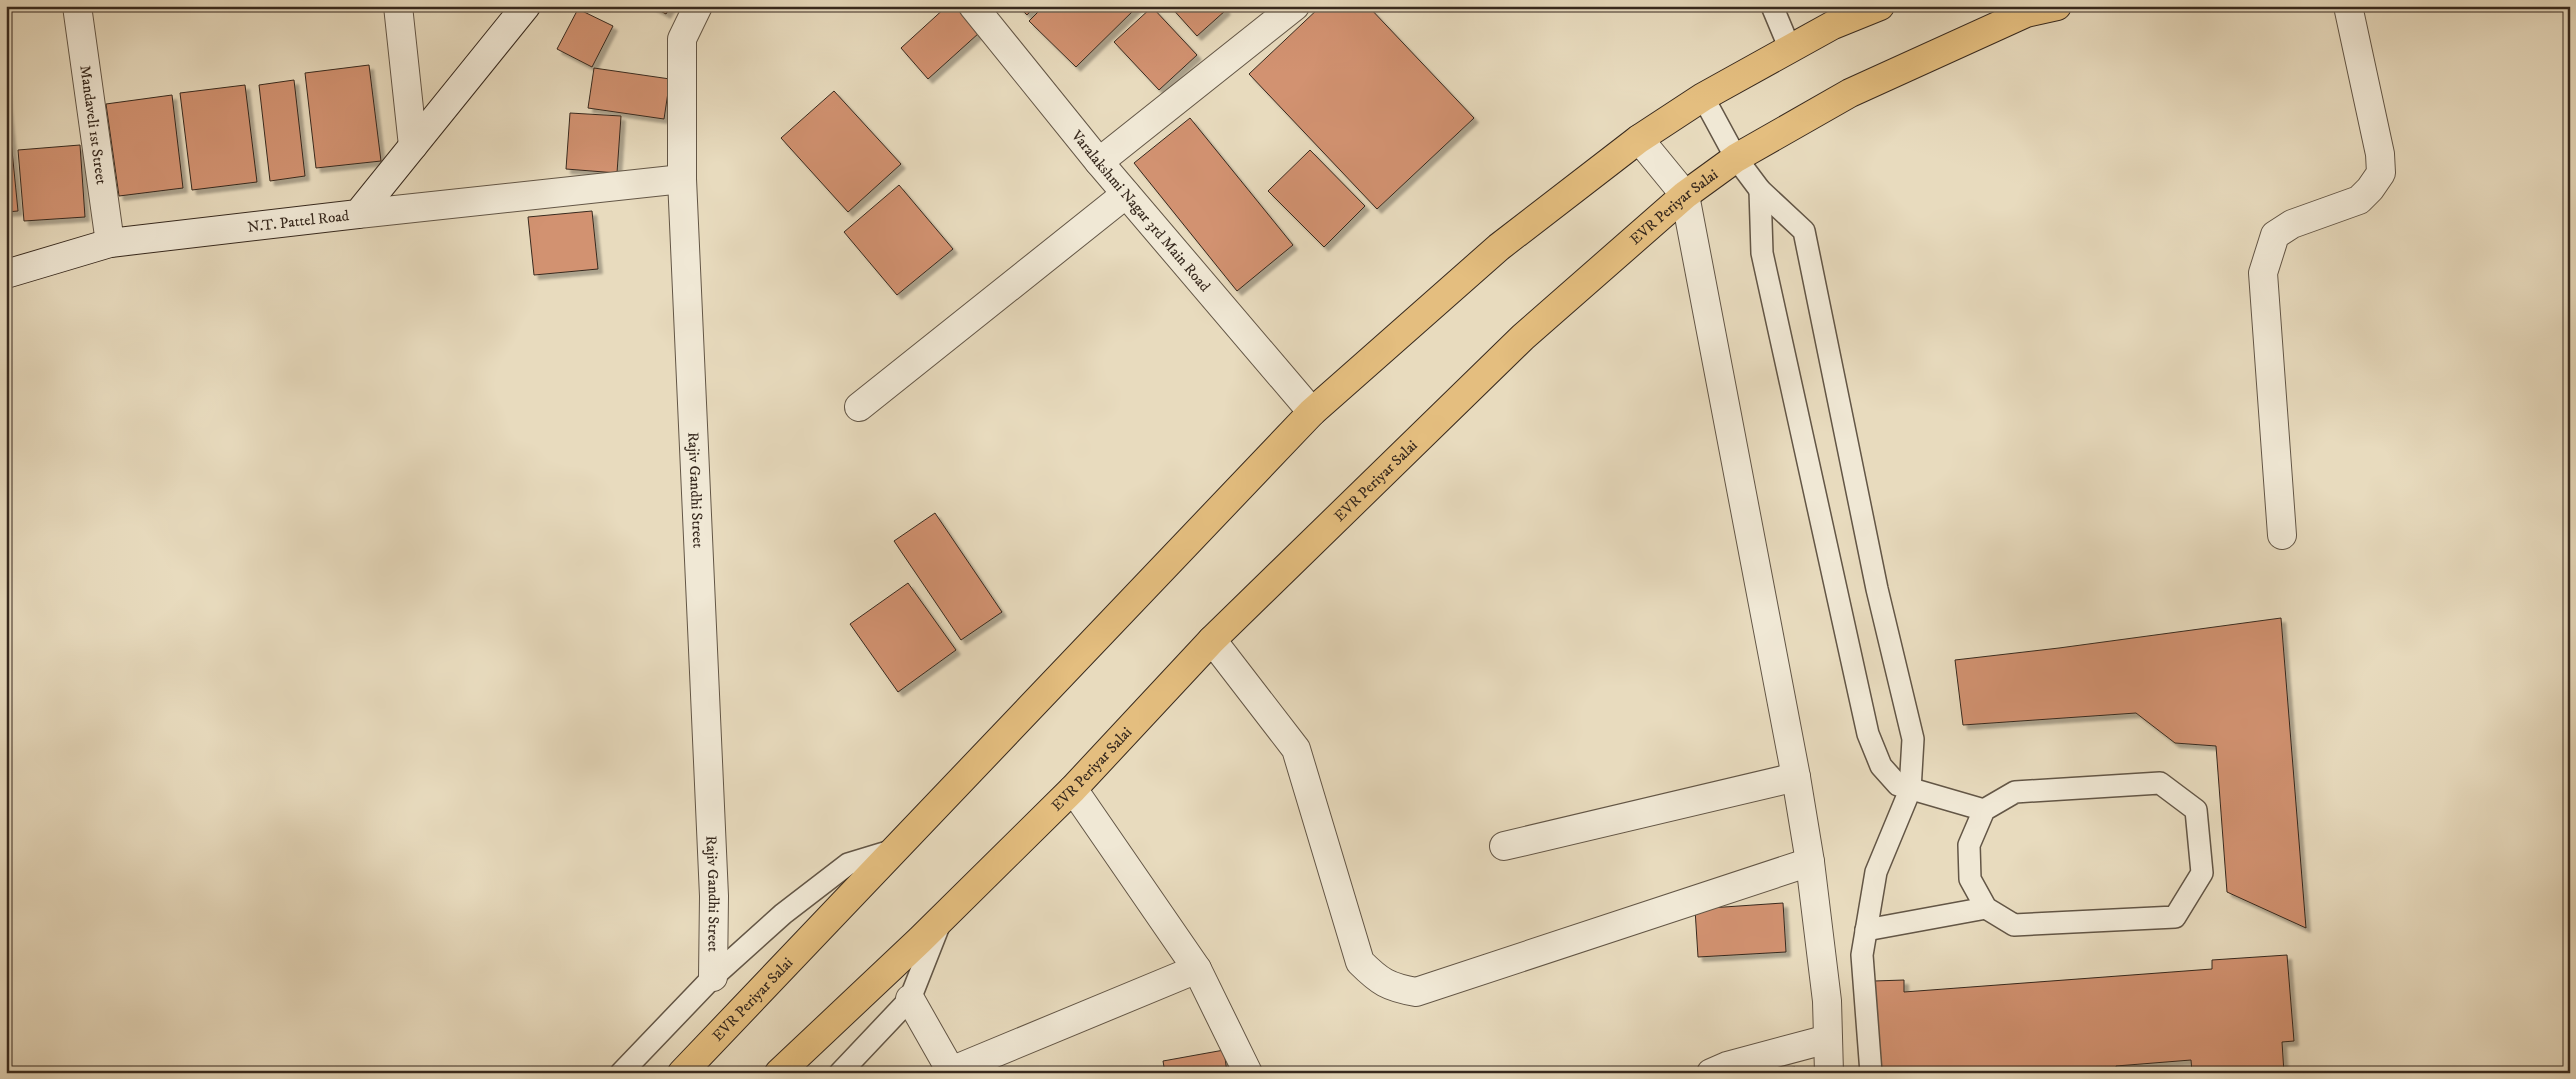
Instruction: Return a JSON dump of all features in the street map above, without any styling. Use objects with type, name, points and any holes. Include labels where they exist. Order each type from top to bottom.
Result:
[{"type":"main road","name":"EVR Periyar Salai","points":[[682,1073],[1312,412],[1499,247],[1639,140],[1703,96],[1833,26],[1880,6]]},
{"type":"main road","name":"EVR Periyar Salai","points":[[779,1073],[942,918],[1073,789],[1212,640],[1523,337],[1685,194],[1736,158],[1850,93],[2026,14],[2057,6]]},
{"type":"street","name":"Mandaveli 1st Street","points":[[77,6],[110,243]]},
{"type":"street","points":[[398,6],[413,146]]},
{"type":"street","name":"N.T. Pattel Road","points":[[6,274],[110,243],[358,214],[526,6]]},
{"type":"street","name":"Rajiv Gandhi Street","points":[[698,6],[682,39],[682,180],[714,896],[713,977]]},
{"type":"street","name":"Varalakshmi Nagar 3rd Main Road","points":[[973,6],[1099,162],[1312,412]]},
{"type":"street","points":[[1099,162],[1295,6]]},
{"type":"street","points":[[2282,535],[2264,273],[2268,252],[2275,235],[2292,224],[2359,200],[2370,189],[2381,173],[2380,154],[2348,6]]},
{"type":"street","points":[[1639,140],[1685,194],[1796,776],[1810,862],[1827,1000],[1830,1073]]},
{"type":"street","points":[[358,214],[682,180]]},
{"type":"street","points":[[859,407],[1126,194]]},
{"type":"street","points":[[1212,640],[1296,749],[1360,962],[1379,982],[1395,988],[1416,992],[1810,862]]},
{"type":"street","points":[[1504,846],[1796,776]]},
{"type":"street","points":[[1073,789],[1197,969],[1248,1073]]},
{"type":"street","points":[[910,999],[952,1072],[1197,969]]},
{"type":"street","points":[[1711,1073],[1727,1066],[1828,1040]]},
{"type":"lane","points":[[1772,6],[1790,49]]},
{"type":"lane","points":[[1703,96],[1736,158],[1760,190],[1804,231],[1878,589],[1913,739],[1910,790],[1876,872],[1862,955],[1871,1073]]},
{"type":"lane","points":[[1760,190],[1762,252],[1868,734],[1881,766],[1898,785],[1984,810]]},
{"type":"lane","points":[[2160,783],[2196,810],[2202,873],[2175,917],[2014,925],[1986,908],[1970,879],[1969,845],[1984,810],[2015,792],[2160,783]]},
{"type":"lane","points":[[621,1073],[713,977],[783,914],[848,864],[894,850]]},
{"type":"lane","points":[[1866,930],[1986,908]]},
{"type":"lane","points":[[840,1073],[910,999],[942,918]]},
{"type":"building","points":[[651,6],[671,6],[666,14]]},
{"type":"building","points":[[947,6],[955,6],[979,33],[928,79],[901,48]]},
{"type":"building","points":[[1018,6],[1035,6],[1027,15]]},
{"type":"building","points":[[1044,6],[1138,6],[1076,67],[1029,21]]},
{"type":"building","points":[[1170,6],[1223,6],[1226,10],[1197,36]]},
{"type":"building","points":[[1321,6],[1368,6],[1474,118],[1377,209],[1249,74]]},
{"type":"building","points":[[1152,7],[1197,55],[1159,90],[1114,42]]},
{"type":"building","points":[[578,9],[613,26],[592,67],[557,49]]},
{"type":"building","points":[[369,65],[381,161],[316,168],[305,73]]},
{"type":"building","points":[[594,68],[670,79],[664,119],[588,108]]},
{"type":"building","points":[[294,80],[305,176],[270,181],[259,85]]},
{"type":"building","points":[[245,85],[257,182],[192,190],[180,93]]},
{"type":"building","points":[[6,90],[18,211],[6,212]]},
{"type":"building","points":[[834,91],[901,164],[848,212],[781,138]]},
{"type":"building","points":[[172,95],[183,188],[119,196],[106,104]]},
{"type":"building","points":[[570,113],[621,116],[617,173],[566,169]]},
{"type":"building","points":[[1190,118],[1293,245],[1237,291],[1134,163]]},
{"type":"building","points":[[80,145],[85,217],[24,221],[18,150]]},
{"type":"building","points":[[1310,150],[1365,206],[1324,247],[1268,191]]},
{"type":"building","points":[[899,185],[953,249],[897,295],[844,232]]},
{"type":"building","points":[[592,211],[598,269],[534,275],[528,217]]},
{"type":"building","points":[[935,513],[1002,612],[961,640],[894,541]]},
{"type":"building","points":[[908,583],[956,650],[898,692],[850,624]]},
{"type":"building","points":[[2281,618],[2306,928],[2227,892],[2216,746],[2175,743],[2136,713],[1963,725],[1955,660]]},
{"type":"building","points":[[1783,903],[1786,952],[1698,957],[1695,909]]},
{"type":"building","points":[[2287,955],[2294,1041],[2282,1042],[2284,1073],[2192,1073],[2191,1060],[2116,1066],[2117,1073],[1882,1073],[1874,981],[1904,980],[1904,992],[2212,969],[2212,960]]},
{"type":"building","points":[[1224,1050],[1227,1073],[1165,1073],[1163,1061]]},
{"type":"building","points":[[1795,1067],[1795,1073],[1751,1073]]}]
